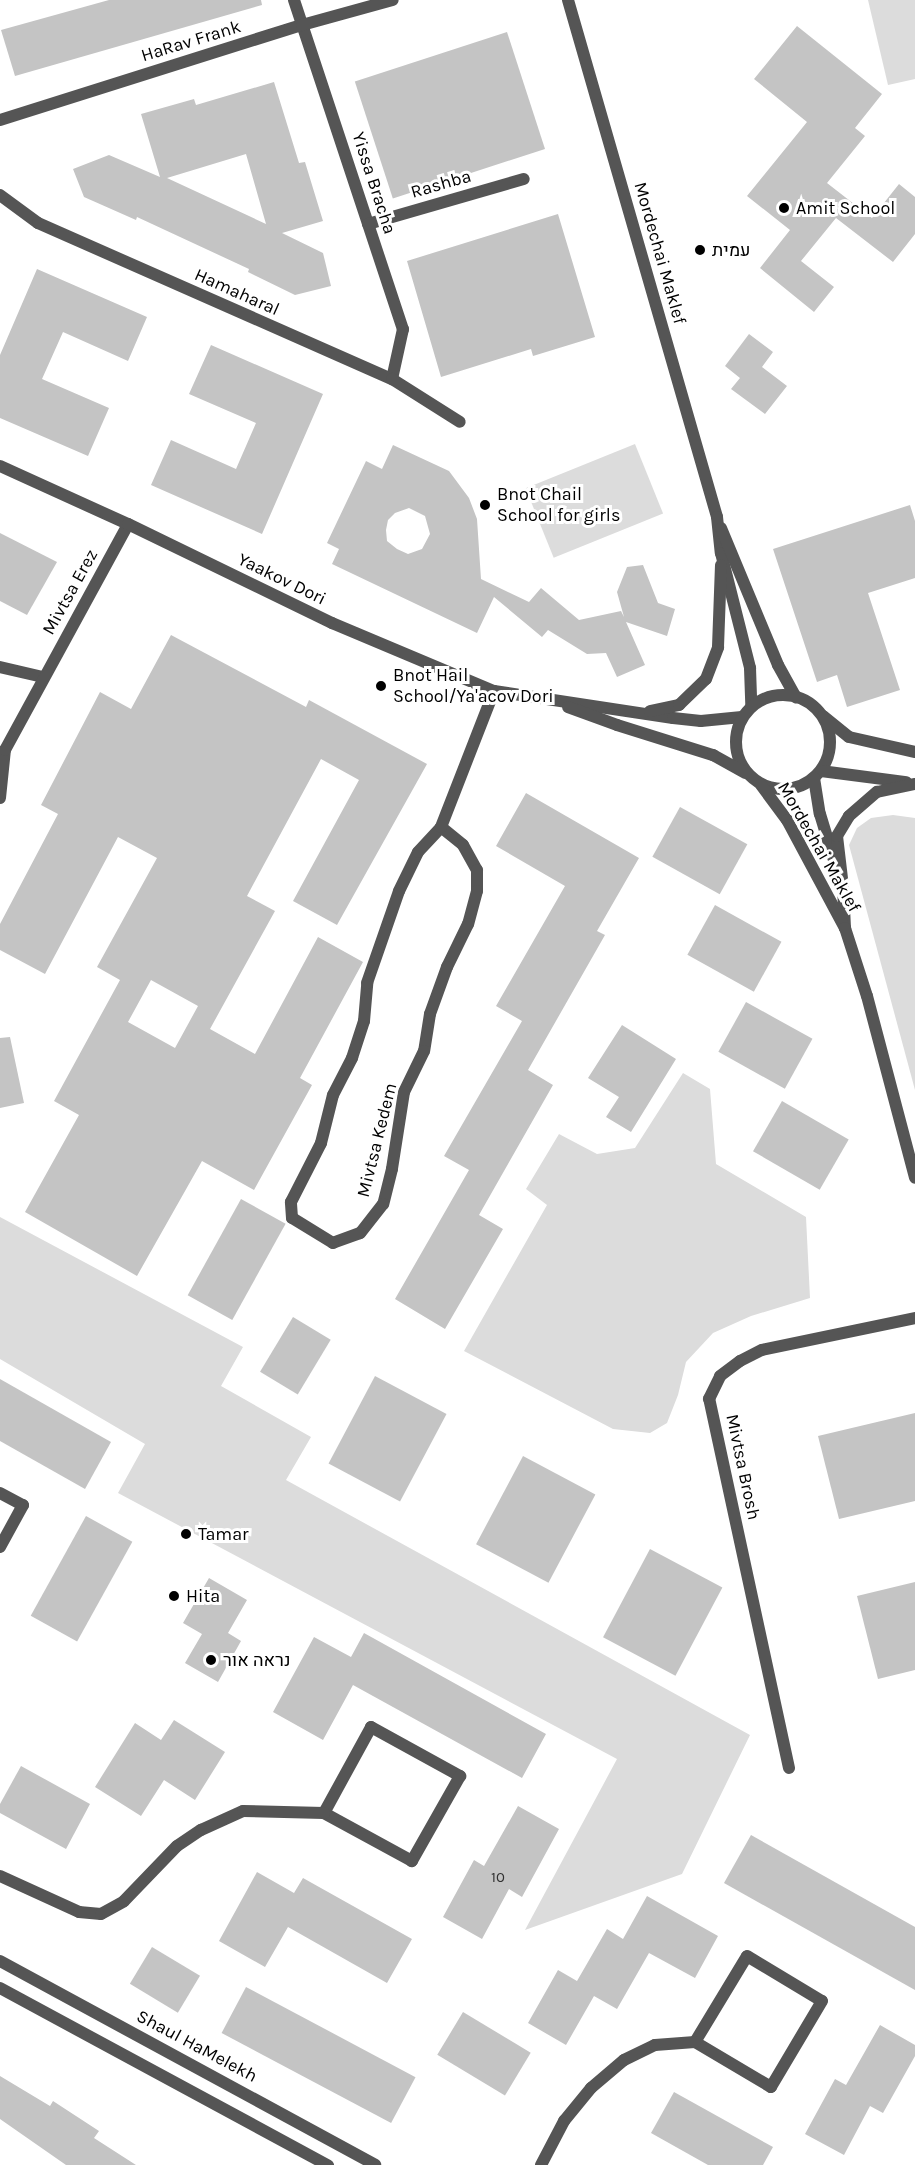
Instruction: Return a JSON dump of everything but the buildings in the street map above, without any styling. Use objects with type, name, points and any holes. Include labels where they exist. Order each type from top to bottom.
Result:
[{"type":"street","name":"Yissa Bracha","points":[[294,0],[403,329],[392,379]]},
{"type":"street","name":"HaRav Frank","points":[[0,120],[303,25],[393,0]]},
{"type":"street","name":"Mordechai Maklef","points":[[568,0],[717,517],[778,665],[796,697]]},
{"type":"street","name":"Rashba","points":[[368,224],[524,179]]},
{"type":"street","name":"Hamaharal","points":[[0,195],[38,223],[392,379],[460,423]]},
{"type":"street","name":"Yaakov Dori","points":[[0,466],[128,524],[332,623],[494,690],[556,702],[592,704],[701,721],[742,717]]},
{"type":"street","name":"Mordechai Maklef","points":[[717,517],[721,553],[750,668],[751,706]]},
{"type":"street","name":"Mivtsa Erez","points":[[0,798],[5,750],[128,524]]},
{"type":"street","points":[[592,704],[653,711],[679,705],[706,679],[718,647],[721,553]]},
{"type":"street","points":[[0,667],[43,677]]},
{"type":"street","name":"Mivtsa Kedem","points":[[441,827],[463,845],[477,870],[477,891],[468,924],[447,967],[430,1014],[424,1051],[404,1092],[392,1169],[383,1204],[360,1233],[333,1243],[292,1218],[291,1202],[321,1143],[333,1095],[352,1058],[364,1021],[367,984],[399,891],[418,852],[441,827],[494,690]]},
{"type":"street","points":[[822,716],[830,744],[827,758],[817,774],[802,785],[789,789],[775,789],[761,784],[748,775],[735,748],[736,733],[742,717],[751,706],[773,696],[796,697],[806,701],[849,737],[915,752]]},
{"type":"street","name":"Yaakov Dori","points":[[556,702],[617,726],[713,755],[748,775]]},
{"type":"street","name":"Mordechai Maklef","points":[[817,774],[820,814],[843,887],[845,928]]},
{"type":"street","points":[[817,774],[915,784]]},
{"type":"street","name":"Mordechai Maklef","points":[[761,784],[787,820],[845,928],[867,996],[915,1178]]},
{"type":"street","points":[[843,887],[837,836],[849,816],[878,792],[915,784]]},
{"type":"street","name":"Mivtsa Brosh","points":[[789,1768],[710,1399],[720,1376],[740,1361],[762,1350],[915,1318]]},
{"type":"street","points":[[0,1493],[22,1505],[0,1547]]},
{"type":"street","points":[[0,1876],[79,1912],[101,1914],[124,1901],[177,1846],[211,1825],[243,1811],[324,1813],[412,1861],[460,1776],[371,1727],[324,1813]]},
{"type":"street","points":[[541,2165],[564,2121],[591,2088],[624,2060],[655,2045],[695,2042],[771,2087],[822,2001],[747,1956],[695,2042]]},
{"type":"street","name":"Shaul HaMelekh","points":[[0,1961],[375,2165]]},
{"type":"street","points":[[0,1988],[328,2165]]},
{"type":"shaded area","points":[[868,0],[915,0],[915,79],[888,85]]},
{"type":"shaded area","points":[[635,444],[663,514],[554,558],[526,488]]},
{"type":"shaded area","points":[[893,815],[915,818],[915,1090],[849,845],[857,828],[871,818]]},
{"type":"shaded area","points":[[683,1073],[710,1089],[716,1164],[806,1217],[810,1298],[751,1316],[713,1333],[686,1362],[678,1395],[667,1423],[650,1433],[613,1429],[464,1351],[547,1205],[526,1189],[559,1134],[597,1154],[635,1148]]},
{"type":"shaded area","points":[[0,1217],[243,1347],[221,1386],[311,1437],[286,1480],[750,1735],[682,1874],[525,1930],[617,1759],[118,1493],[145,1444],[0,1359]]},
{"type":"place","name":"Amit School","points":[[784,208]]},
{"type":"place","name":"עמית","points":[[700,250]]},
{"type":"place","name":"Bnot Chail School for girls","points":[[485,505]]},
{"type":"place","name":"Bnot Hail School/Ya'acov Dori","points":[[381,686]]},
{"type":"place","name":"Tamar","points":[[186,1534]]},
{"type":"place","name":"Hita","points":[[174,1596]]},
{"type":"place","name":"נראה אור","points":[[211,1660]]}]
